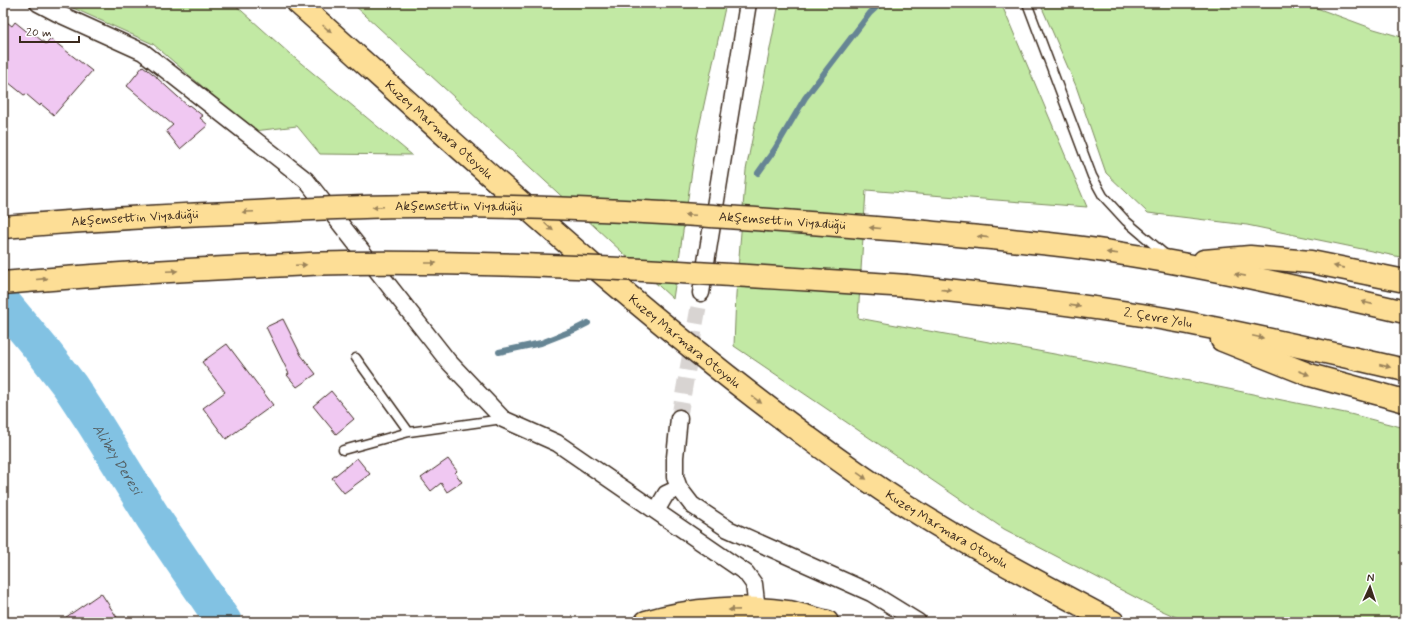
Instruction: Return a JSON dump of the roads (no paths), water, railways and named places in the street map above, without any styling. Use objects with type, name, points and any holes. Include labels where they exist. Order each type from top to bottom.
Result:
[{"type":"main road","name":"Kuzey Marmara Otoyolu","points":[[298,3],[616,286],[741,388],[864,478],[936,524],[1027,576],[1113,622]]},
{"type":"main road","name":"Akşemsettin Viyadüğü","points":[[3,227],[67,221],[180,215],[418,206],[611,210],[776,220],[1024,241],[1176,263]]},
{"type":"main road","points":[[1176,263],[1250,257],[1311,262],[1405,280]]},
{"type":"main road","name":"2. Çevre Yolu","points":[[3,283],[85,276],[346,263],[451,263],[568,266],[692,272],[907,286],[1041,301],[1177,321],[1405,370]]},
{"type":"main road","points":[[1176,263],[1292,286],[1405,312]]},
{"type":"main road","points":[[1177,321],[1310,375],[1405,401]]},
{"type":"main road","points":[[646,622],[663,617],[699,611],[757,610],[788,612],[827,622]]},
{"type":"street","points":[[38,3],[143,52],[306,180],[448,361],[503,419],[557,443],[746,573],[754,584],[757,610]]},
{"type":"street","points":[[701,292],[748,3]]},
{"type":"street","points":[[679,418],[674,456],[675,477],[679,488],[692,505],[728,529],[871,593],[918,622]]},
{"type":"street","points":[[656,511],[666,494],[679,488]]},
{"type":"lane","points":[[1027,3],[1092,176],[1100,190],[1126,221],[1176,263]]},
{"type":"lane","points":[[356,358],[409,432]]},
{"type":"lane","points":[[343,450],[409,432],[503,419]]},
{"type":"waterway","points":[[758,173],[775,149],[805,98],[870,13],[881,3]]},
{"type":"waterway","name":"Alibey Deresi","points":[[3,303],[70,386],[154,519],[224,622]]},
{"type":"waterway","points":[[499,352],[541,343],[588,323]]},
{"type":"tunnel","points":[[679,418],[701,293]]}]
